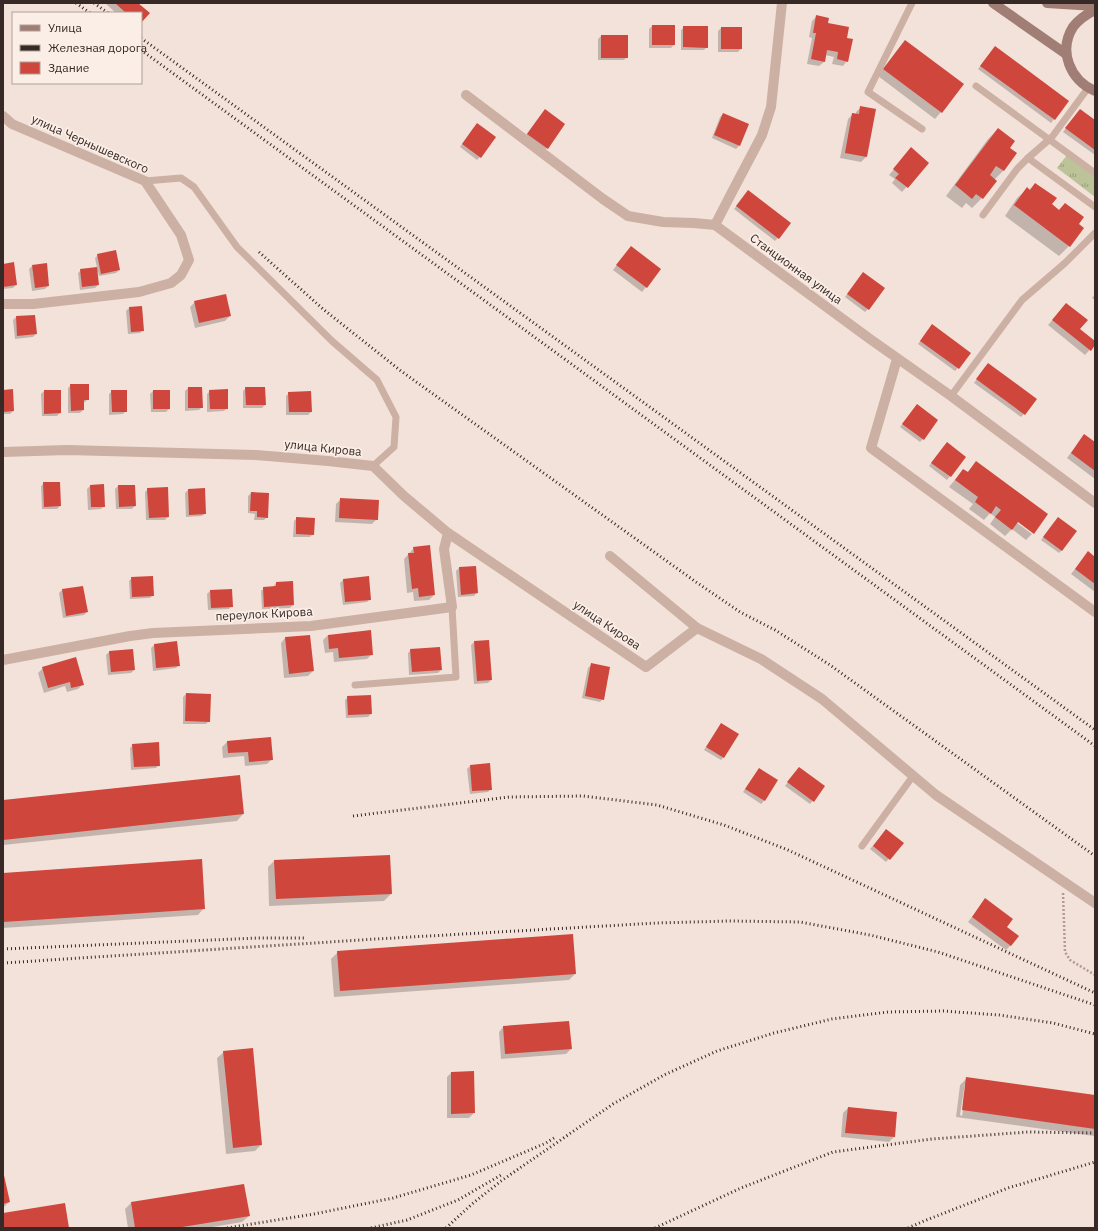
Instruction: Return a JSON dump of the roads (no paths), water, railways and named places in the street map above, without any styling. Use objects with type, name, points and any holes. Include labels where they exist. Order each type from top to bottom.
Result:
[{"type":"street","points":[[466,95],[603,199],[628,216],[663,222],[715,225],[762,135],[771,107],[782,3]]},
{"type":"street","points":[[993,3],[1066,54]]},
{"type":"street","points":[[1047,3],[1095,6]]},
{"type":"street","points":[[1092,89],[1077,79],[1070,68],[1066,54],[1068,40],[1073,27],[1083,16],[1095,10]]},
{"type":"street","name":"улица Чернышевского","points":[[3,116],[12,124],[145,180],[181,235],[189,260],[181,275],[171,283],[139,292],[33,304],[3,304]]},
{"type":"street","name":"Станционная улица","points":[[715,225],[897,359],[951,396],[1095,503]]},
{"type":"street","points":[[897,359],[871,448],[1095,612]]},
{"type":"street","name":"улица Кирова","points":[[3,452],[66,450],[256,455],[373,466],[404,496],[448,533],[646,667],[697,628]]},
{"type":"street","points":[[448,533],[444,549],[452,607]]},
{"type":"street","points":[[610,556],[697,628],[761,659],[822,698],[936,795],[1095,904]]},
{"type":"street","name":"переулок Кирова","points":[[3,660],[153,633],[311,626],[452,607]]},
{"type":"lane","points":[[912,3],[868,92],[922,130]]},
{"type":"lane","points":[[976,86],[1095,173]]},
{"type":"lane","points":[[983,215],[1017,169],[1050,140],[1092,89]]},
{"type":"lane","points":[[1028,158],[1095,207]]},
{"type":"lane","points":[[145,180],[182,178],[194,187],[237,247],[332,341],[376,380],[396,417],[394,447],[373,466]]},
{"type":"lane","points":[[951,396],[1022,300],[1065,263],[1095,233]]},
{"type":"lane","points":[[355,684],[456,677],[452,607]]},
{"type":"lane","points":[[862,846],[914,776]]},
{"type":"railway","points":[[76,3],[89,12]]},
{"type":"railway","points":[[94,3],[107,12]]},
{"type":"railway","points":[[142,39],[1095,730]]},
{"type":"railway","points":[[142,51],[1095,746]]},
{"type":"railway","points":[[259,252],[323,309],[401,371],[696,582],[740,612],[775,630],[830,665],[1095,856]]},
{"type":"railway","points":[[353,816],[509,797],[583,796],[657,805],[724,825],[788,850],[1095,993]]},
{"type":"railway","points":[[3,963],[657,923],[730,921],[800,922],[870,935],[938,952],[1095,1005]]},
{"type":"railway","points":[[3,949],[258,938],[304,938]]},
{"type":"railway","points":[[446,1228],[472,1204],[501,1181],[613,1104],[664,1075],[717,1051],[774,1033],[832,1019],[888,1012],[943,1011],[999,1015],[1053,1023],[1095,1034]]},
{"type":"railway","points":[[655,1228],[741,1188],[833,1152],[932,1139],[1028,1132],[1095,1133]]},
{"type":"railway","points":[[227,1228],[314,1214],[393,1198],[471,1175],[546,1143],[554,1138]]},
{"type":"railway","points":[[908,1228],[1008,1188],[1095,1162]]},
{"type":"railway","points":[[371,1228],[407,1220],[458,1200],[503,1174]]}]
